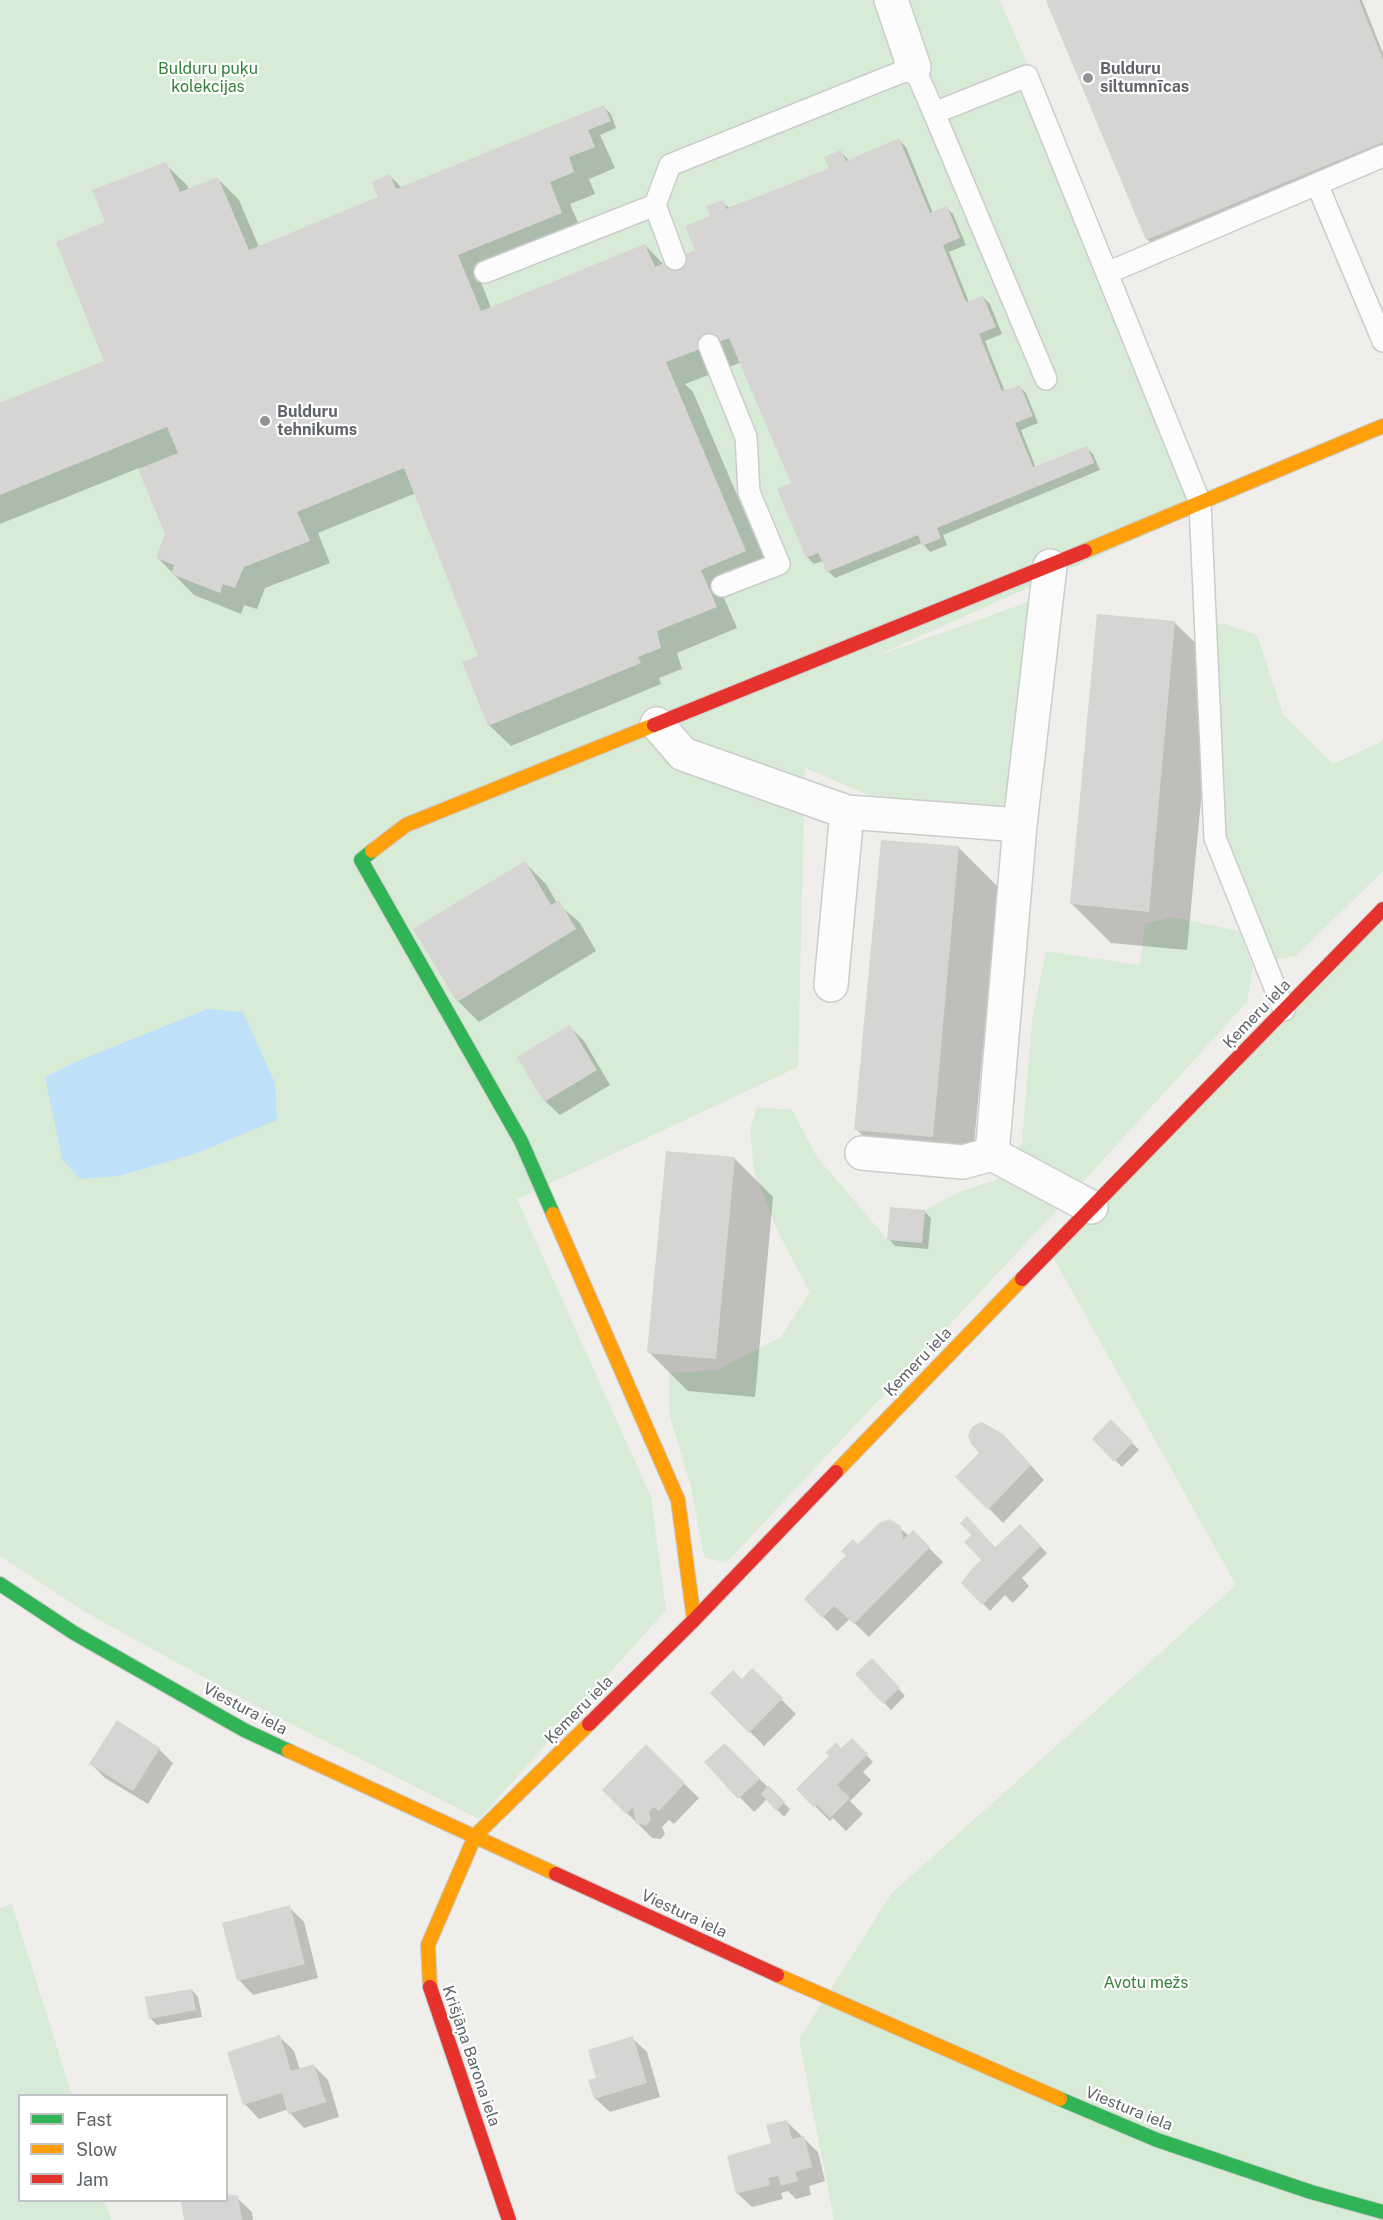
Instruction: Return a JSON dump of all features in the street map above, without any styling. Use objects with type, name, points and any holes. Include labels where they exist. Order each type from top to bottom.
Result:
[{"type":"street","points":[[891,0],[914,67]]},
{"type":"street","points":[[693,1620],[678,1500],[611,1346],[521,1141],[361,860],[406,825],[1050,566],[1383,426]]},
{"type":"street","points":[[992,1154],[1020,825],[1050,566]]},
{"type":"street","points":[[657,724],[683,754],[847,812],[1020,825]]},
{"type":"street","points":[[831,985],[847,812]]},
{"type":"street","name":"Ķemeru iela","points":[[475,1836],[693,1620],[1091,1207],[1383,909]]},
{"type":"street","points":[[862,1153],[963,1162],[992,1154],[1091,1207]]},
{"type":"street","name":"Viestura iela","points":[[0,1584],[74,1633],[244,1730],[826,1998],[1157,2140],[1311,2192],[1383,2212]]},
{"type":"street","name":"Krišjāņa Barona iela","points":[[475,1836],[428,1946],[429,1985],[509,2220]]},
{"type":"lane","points":[[675,259],[655,205],[670,165],[914,67],[1046,379]]},
{"type":"lane","points":[[934,113],[1027,76],[1200,503],[1215,838],[1284,1011]]},
{"type":"lane","points":[[1107,273],[1383,156]]},
{"type":"lane","points":[[1317,184],[1383,341]]},
{"type":"lane","points":[[485,272],[655,205]]},
{"type":"lane","points":[[709,345],[746,437],[749,492],[779,564],[722,586]]},
{"type":"green space","name":"Bulduru puķu kolekcijas","points":[[0,0],[1000,0],[1212,505],[874,657],[1034,600],[1011,807],[871,796],[805,768],[798,1067],[517,1199],[651,1497],[666,1610],[479,1819],[252,1704],[87,1613],[0,1556]],"holes":[[[207,1009],[277,1119],[195,1154],[119,1176],[45,1077],[73,1063]]]},
{"type":"green space","points":[[1226,624],[1257,635],[1283,714],[1333,764],[1381,742],[1383,738],[1383,871],[1296,956],[1264,961],[1215,838],[1206,625]]},
{"type":"green space","name":"Avotu mežs","points":[[1383,909],[1383,2220],[834,2220],[799,2039],[892,1893],[1236,1585],[1049,1250]]},
{"type":"green space","points":[[1173,917],[1239,931],[1253,968],[1247,1002],[1070,1196],[726,1563],[704,1557],[691,1487],[670,1417],[669,1373],[717,1370],[781,1337],[810,1292],[779,1234],[754,1172],[750,1129],[757,1107],[792,1110],[817,1157],[887,1239],[922,1243],[925,1210],[957,1193],[998,1179],[1022,1143],[1032,1021],[1046,951],[1140,965],[1145,924]]},
{"type":"green space","points":[[12,1904],[72,2094],[18,2094],[18,2202],[105,2202],[111,2220],[0,2220],[0,1908]]},
{"type":"water","points":[[207,1009],[243,1012],[275,1083],[277,1120],[195,1154],[119,1176],[80,1179],[62,1159],[45,1077],[73,1063]]},
{"type":"building","points":[[1047,0],[1359,0],[1383,60],[1383,142],[1146,240]]},
{"type":"building","name":"Bulduru tehnikums","points":[[604,105],[611,121],[588,130],[595,147],[569,157],[574,172],[550,182],[562,213],[458,255],[481,311],[645,244],[655,267],[695,250],[685,226],[710,216],[706,206],[723,200],[727,209],[829,168],[824,157],[841,150],[846,161],[899,138],[930,213],[947,206],[960,238],[943,245],[966,302],[983,296],[996,327],[979,334],[1002,391],[1020,385],[1033,416],[1015,423],[1033,467],[1087,446],[1094,463],[937,528],[941,538],[922,546],[918,535],[827,572],[818,553],[806,558],[777,489],[791,483],[729,338],[666,362],[746,551],[701,570],[717,607],[657,631],[661,648],[638,657],[641,663],[488,726],[462,662],[478,656],[404,468],[297,512],[310,541],[244,567],[235,588],[223,584],[220,593],[171,574],[174,565],[156,558],[165,534],[138,469],[178,453],[167,427],[0,495],[0,403],[104,361],[56,242],[105,222],[92,190],[166,162],[180,192],[218,177],[249,250],[378,197],[372,182],[390,174],[396,189]]},
{"type":"building","points":[[1097,614],[1175,621],[1149,912],[1070,904]]},
{"type":"building","points":[[881,840],[959,846],[933,1137],[854,1130]]},
{"type":"building","points":[[525,861],[551,905],[559,900],[576,929],[457,1002],[413,929]]},
{"type":"building","points":[[570,1025],[597,1070],[544,1102],[517,1057]]},
{"type":"building","points":[[666,1151],[735,1157],[716,1359],[647,1353]]},
{"type":"building","points":[[890,1207],[925,1210],[922,1243],[887,1240]]},
{"type":"building","points":[[1111,1419],[1133,1442],[1114,1462],[1092,1439]]},
{"type":"building","points":[[982,1422],[1003,1434],[1031,1465],[988,1510],[955,1477],[979,1453],[971,1444],[968,1435],[973,1426]]},
{"type":"building","points":[[967,1516],[995,1547],[1020,1524],[1041,1546],[982,1605],[961,1583],[981,1560],[964,1542],[971,1535],[960,1523]]},
{"type":"building","points":[[889,1519],[901,1526],[903,1540],[913,1530],[930,1547],[854,1624],[834,1606],[822,1618],[804,1599],[846,1555],[841,1551],[853,1539],[858,1544],[879,1523]]},
{"type":"building","points":[[872,1658],[900,1688],[883,1704],[855,1674]]},
{"type":"building","points":[[752,1668],[783,1698],[749,1733],[710,1693],[733,1670],[742,1679]]},
{"type":"building","points":[[117,1720],[160,1748],[133,1791],[89,1764]]},
{"type":"building","points":[[852,1738],[868,1754],[837,1785],[850,1798],[830,1818],[817,1805],[814,1808],[796,1789],[829,1756],[825,1753],[836,1742],[841,1748]]},
{"type":"building","points":[[725,1743],[760,1779],[738,1799],[704,1762]]},
{"type":"building","points":[[646,1744],[685,1783],[659,1811],[654,1807],[649,1812],[651,1819],[647,1825],[636,1824],[633,1807],[626,1814],[602,1790]]},
{"type":"building","points":[[768,1785],[785,1802],[776,1811],[761,1794]]},
{"type":"building","points":[[290,1905],[305,1964],[237,1981],[222,1923]]},
{"type":"building","points":[[192,1989],[196,2010],[149,2019],[145,1997]]},
{"type":"building","points":[[280,2035],[291,2071],[314,2064],[326,2102],[288,2114],[282,2093],[243,2105],[227,2052]]},
{"type":"building","points":[[633,2036],[647,2083],[594,2099],[588,2080],[596,2078],[588,2050]]},
{"type":"building","points":[[787,2120],[792,2139],[804,2136],[812,2167],[795,2172],[798,2181],[781,2186],[778,2176],[768,2178],[770,2185],[736,2194],[727,2156],[771,2143],[766,2125]]},
{"type":"building","points":[[228,2194],[238,2196],[242,2220],[184,2220],[181,2202],[228,2202]]},
{"type":"traffic: fast","points":[[372,851],[361,860],[521,1141],[553,1214]]},
{"type":"traffic: fast","points":[[0,1584],[74,1633],[244,1730],[289,1751]]},
{"type":"traffic: fast","points":[[1060,2099],[1157,2140],[1311,2192],[1383,2212]]},
{"type":"traffic: slow","points":[[1085,551],[1383,426]]},
{"type":"traffic: slow","points":[[372,851],[406,825],[654,725]]},
{"type":"traffic: slow","points":[[553,1214],[678,1500],[694,1620]]},
{"type":"traffic: slow","points":[[836,1472],[1022,1279]]},
{"type":"traffic: slow","points":[[430,1987],[428,1945],[475,1836],[589,1724]]},
{"type":"traffic: slow","points":[[289,1751],[556,1874]]},
{"type":"traffic: slow","points":[[777,1975],[1060,2099]]},
{"type":"traffic: jam","points":[[654,725],[1085,551]]},
{"type":"traffic: jam","points":[[1022,1279],[1383,909]]},
{"type":"traffic: jam","points":[[589,1724],[694,1620],[836,1472]]},
{"type":"traffic: jam","points":[[556,1874],[777,1975]]},
{"type":"traffic: jam","points":[[430,1987],[509,2220]]},
{"type":"place","name":"Bulduru siltumnīcas","points":[[1088,78]]},
{"type":"place","name":"Bulduru tehnikums","points":[[265,421]]}]
